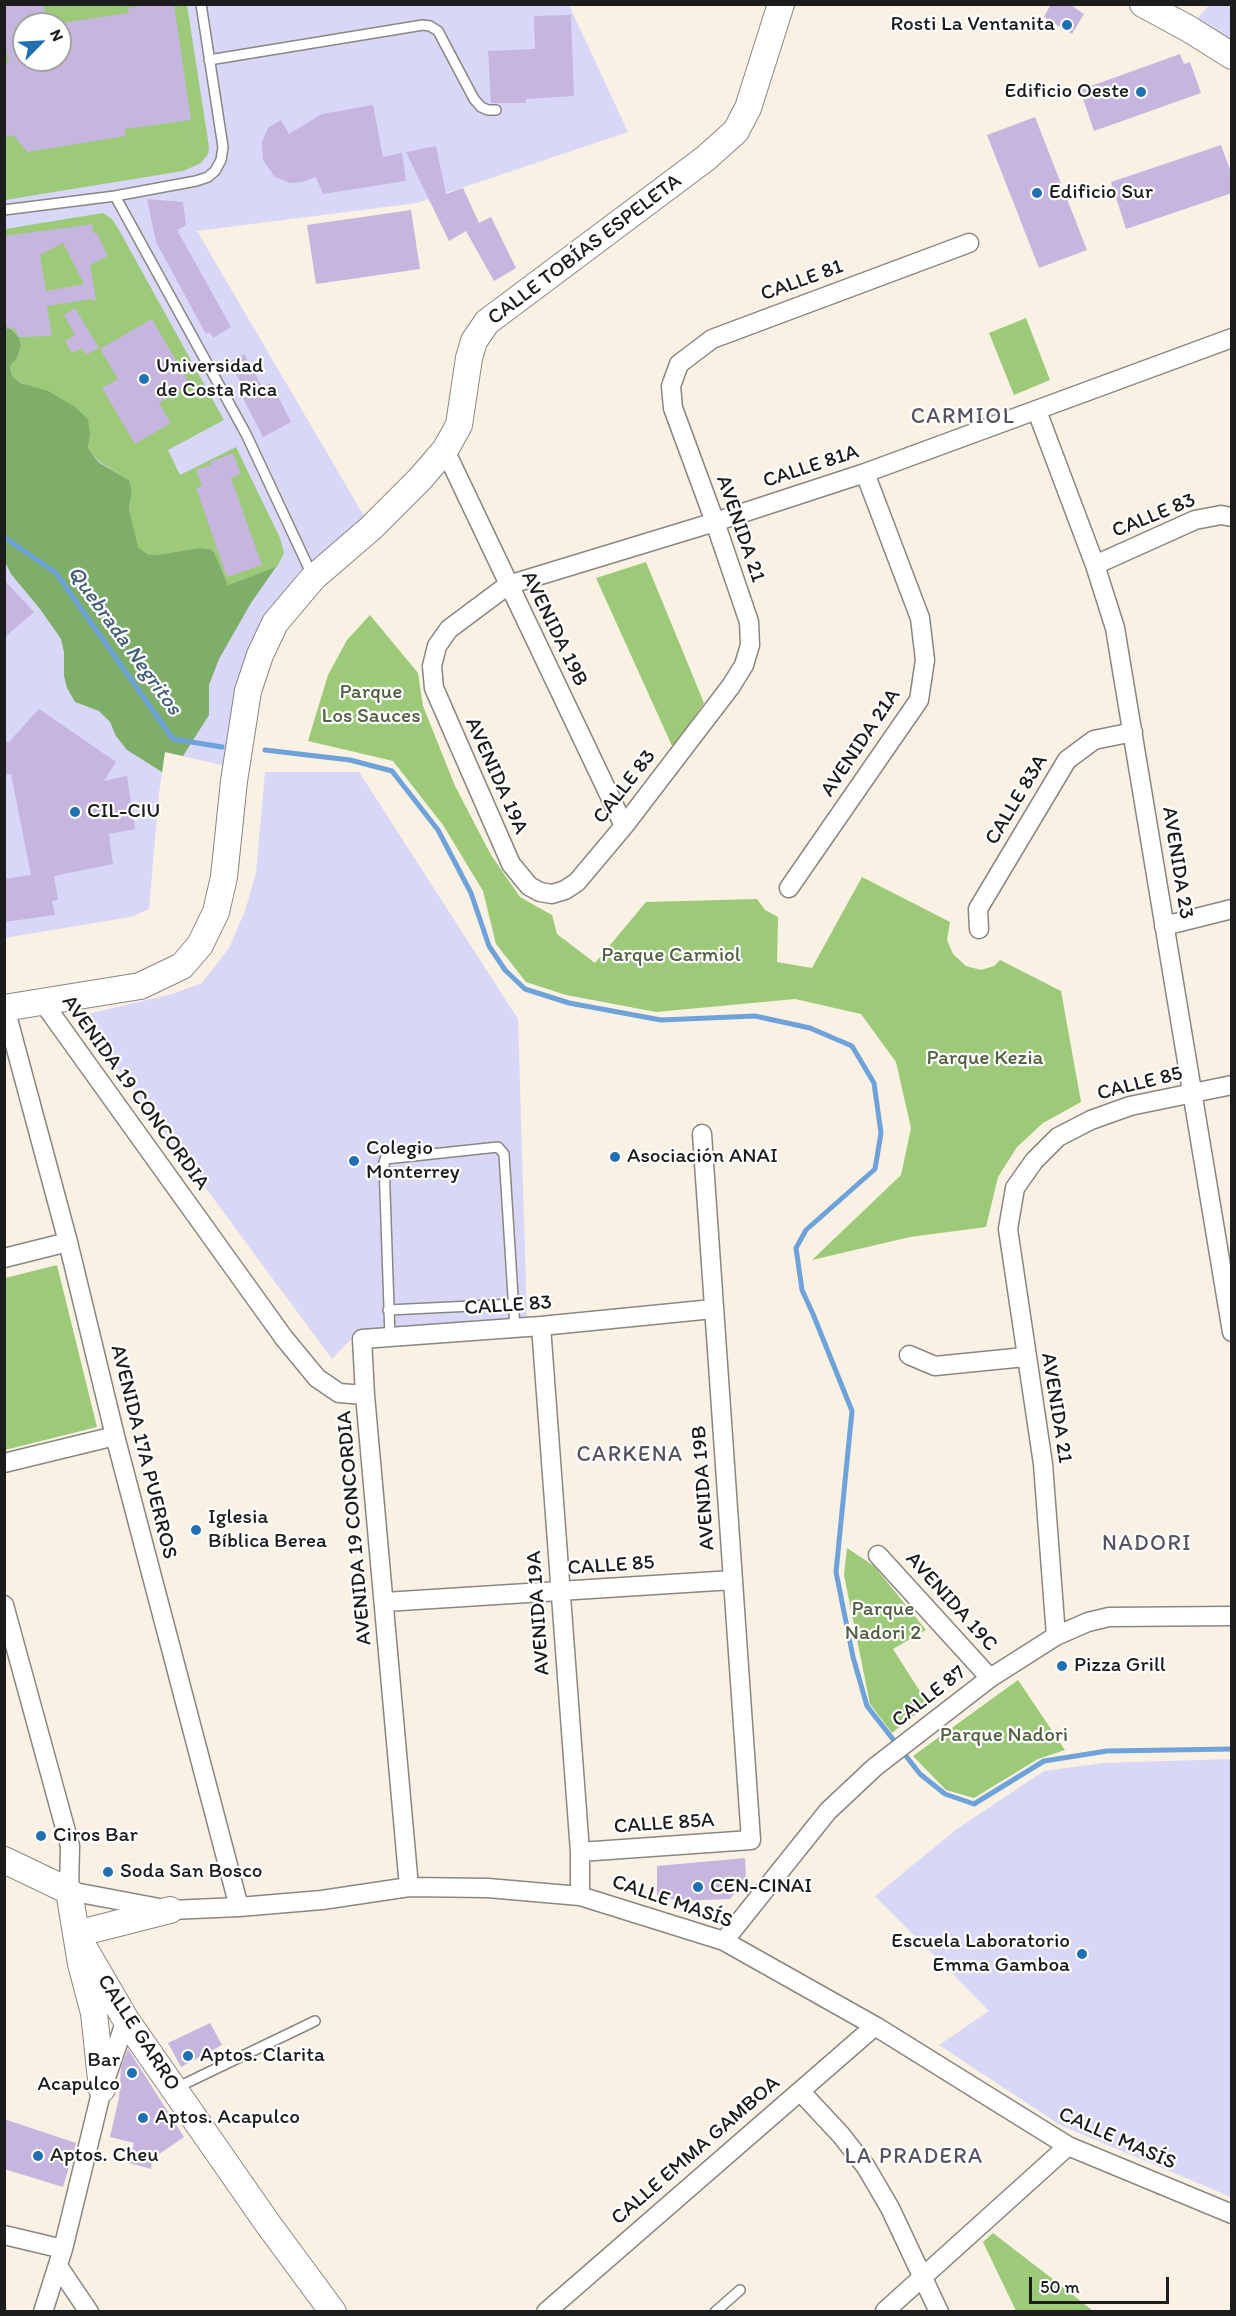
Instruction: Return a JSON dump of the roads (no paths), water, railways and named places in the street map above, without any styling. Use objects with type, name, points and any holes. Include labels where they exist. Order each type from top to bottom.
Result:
[{"type":"street","name":"CALLE TOBÍAS ESPELETA","points":[[5,1008],[140,986],[182,966],[200,945],[216,912],[224,878],[234,781],[248,691],[260,655],[276,623],[313,578],[371,528],[420,479],[445,450],[459,425],[469,357],[474,341],[486,322],[706,158],[736,131],[748,108],[780,4]]},
{"type":"street","points":[[1143,4],[1232,56]]},
{"type":"street","name":"CALLE 81","points":[[670,386],[679,364],[712,339],[969,243]]},
{"type":"street","name":"CALLE 81A","points":[[432,666],[437,646],[449,629],[508,585],[715,522],[865,473],[1232,338]]},
{"type":"street","name":"AVENIDA 21","points":[[670,386],[672,408],[715,522],[748,622],[750,645],[744,665],[731,686]]},
{"type":"street","name":"AVENIDA 23","points":[[1037,411],[1095,565],[1114,628],[1232,1332]]},
{"type":"street","name":"AVENIDA 19B","points":[[445,450],[624,826]]},
{"type":"street","name":"AVENIDA 21A","points":[[789,888],[919,700],[925,660],[920,618],[865,473]]},
{"type":"street","name":"CALLE 83","points":[[1095,565],[1195,520],[1221,515],[1232,517]]},
{"type":"street","name":"AVENIDA 19A","points":[[432,666],[434,688],[441,709],[511,864],[529,886],[540,892]]},
{"type":"street","name":"CALLE 83","points":[[540,892],[552,894],[565,890],[577,882],[624,826],[731,686]]},
{"type":"street","name":"CALLE 83A","points":[[979,929],[978,909],[1067,760],[1094,740],[1133,732]]},
{"type":"street","points":[[1164,926],[1232,909]]},
{"type":"street","name":"AVENIDA 19 CONCORDIA","points":[[42,1001],[284,1338],[317,1378],[339,1393],[365,1395],[409,1887]]},
{"type":"street","name":"AVENIDA 17A PUERROS","points":[[5,1008],[68,1242],[115,1436],[239,1907]]},
{"type":"street","name":"CALLE 85","points":[[1015,1188],[1034,1161],[1058,1137],[1091,1120],[1131,1106],[1232,1085]]},
{"type":"street","name":"AVENIDA 19B","points":[[702,1134],[751,1840]]},
{"type":"street","name":"AVENIDA 21","points":[[1015,1188],[1008,1229],[1025,1357],[1043,1464],[1056,1636]]},
{"type":"street","points":[[4,1258],[68,1242]]},
{"type":"street","name":"CALLE 83","points":[[365,1395],[362,1339],[541,1326],[713,1309]]},
{"type":"street","name":"AVENIDA 19A","points":[[541,1326],[580,1852],[580,1896]]},
{"type":"street","points":[[909,1355],[935,1366],[1025,1357]]},
{"type":"street","points":[[4,1463],[115,1436]]},
{"type":"street","name":"AVENIDA 19C","points":[[878,1555],[990,1678]]},
{"type":"street","name":"CALLE 85","points":[[385,1602],[733,1580]]},
{"type":"street","points":[[4,1605],[70,1846],[69,1891],[4,1860]]},
{"type":"street","name":"CALLE 87","points":[[724,1941],[828,1811],[875,1767],[990,1678],[1056,1636],[1088,1622],[1109,1617],[1232,1616]]},
{"type":"street","name":"CALLE 85A","points":[[580,1852],[751,1840]]},
{"type":"street","name":"CALLE MASÍS","points":[[69,1891],[170,1910],[322,1900],[409,1887],[488,1888],[580,1896],[724,1941],[875,2026],[1068,2146],[1232,2214]]},
{"type":"street","name":"CALLE GARRO","points":[[69,1891],[76,1934],[126,2020],[268,2224],[333,2312]]},
{"type":"street","points":[[102,2089],[94,2013],[76,1934],[170,1910]]},
{"type":"street","points":[[43,2312],[60,2257],[102,2089],[126,2020]]},
{"type":"street","name":"CALLE EMMA GAMBOA","points":[[546,2312],[875,2026]]},
{"type":"street","points":[[800,2091],[842,2135],[866,2167],[890,2208],[939,2312]]},
{"type":"street","points":[[885,2310],[1068,2146]]},
{"type":"street","points":[[4,2235],[60,2257],[89,2312]]},
{"type":"lane","points":[[4,210],[115,196],[196,181],[208,177],[215,171],[221,160],[223,147],[201,4]]},
{"type":"lane","points":[[209,60],[423,24],[438,32],[474,99],[481,107],[496,110]]},
{"type":"lane","points":[[115,196],[246,434],[313,578]]},
{"type":"lane","points":[[390,1337],[385,1159],[498,1147],[504,1154],[515,1328]]},
{"type":"lane","points":[[388,1310],[514,1304]]},
{"type":"lane","points":[[174,2089],[315,2021]]},
{"type":"lane","points":[[715,2312],[740,2290]]},
{"type":"waterway","name":"Quebrada Negritos","points":[[4,537],[56,573],[173,739],[222,747]]},
{"type":"waterway","name":"Quebrada Negritos","points":[[265,750],[350,760],[392,771],[438,830],[471,893],[489,946],[505,970],[525,989],[569,1003],[661,1020],[755,1016],[810,1028],[852,1046],[874,1083],[881,1133],[875,1169],[806,1230],[796,1248],[802,1290],[852,1411],[836,1572],[853,1657],[867,1706],[920,1774],[945,1794],[974,1804],[1044,1761],[1107,1751],[1232,1749]]},
{"type":"place","name":"Rosti La Ventanita","points":[[1067,25]]},
{"type":"place","name":"Edificio Oeste","points":[[1141,92]]},
{"type":"place","name":"Edificio Sur","points":[[1037,193]]},
{"type":"place","name":"Universidad de Costa Rica","points":[[144,379]]},
{"type":"place","name":"CIL-CIU","points":[[75,812]]},
{"type":"place","name":"Asociación ANAI","points":[[615,1157]]},
{"type":"place","name":"Colegio Monterrey","points":[[354,1161]]},
{"type":"place","name":"Iglesia Bíblica Berea","points":[[196,1530]]},
{"type":"place","name":"Pizza Grill","points":[[1062,1666]]},
{"type":"place","name":"Ciros Bar","points":[[41,1836]]},
{"type":"place","name":"Soda San Bosco","points":[[108,1872]]},
{"type":"place","name":"CEN-CINAI","points":[[698,1887]]},
{"type":"place","name":"Escuela Laboratorio Emma Gamboa","points":[[1082,1954]]},
{"type":"place","name":"Aptos. Clarita","points":[[188,2056]]},
{"type":"place","name":"Bar Acapulco","points":[[132,2073]]},
{"type":"place","name":"Aptos. Acapulco","points":[[143,2118]]},
{"type":"place","name":"Aptos. Cheu","points":[[38,2156]]},
{"type":"district","name":"CARMIOL","points":[[963,417]]},
{"type":"district","name":"CARKENA","points":[[630,1455]]},
{"type":"district","name":"NADORI","points":[[1147,1544]]},
{"type":"district","name":"LA PRADERA","points":[[914,2157]]},
{"type":"park label","name":"Parque Los Sauces","points":[[371,705]]},
{"type":"park label","name":"Parque Carmiol","points":[[671,956]]},
{"type":"park label","name":"Parque Kezia","points":[[985,1059]]},
{"type":"park label","name":"Parque Nadori 2","points":[[883,1622]]},
{"type":"park label","name":"Parque Nadori","points":[[1004,1736]]}]
